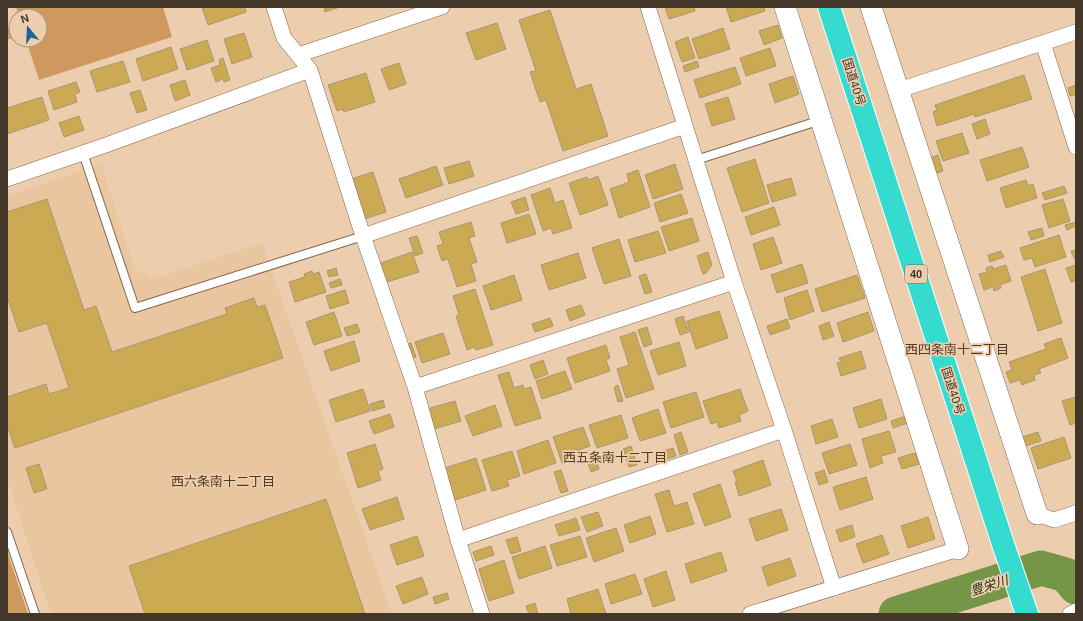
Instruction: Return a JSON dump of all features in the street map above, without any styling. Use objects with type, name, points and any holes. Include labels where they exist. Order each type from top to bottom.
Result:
[{"type":"highway","name":"国道40号","points":[[829,7],[1026,611]]},
{"type":"street","points":[[274,7],[284,38],[310,70],[363,236],[415,386],[458,540],[482,614]]},
{"type":"street","points":[[298,55],[442,7]]},
{"type":"street","points":[[648,7],[734,282],[784,430],[834,588]]},
{"type":"street","points":[[750,614],[958,548],[785,7]]},
{"type":"street","points":[[871,7],[1037,514],[1054,520],[1076,513]]},
{"type":"street","points":[[899,90],[1076,32]]},
{"type":"street","points":[[1043,43],[1076,147]]},
{"type":"street","points":[[7,179],[83,153],[310,70]]},
{"type":"street","points":[[363,236],[685,126]]},
{"type":"street","points":[[415,386],[734,282]]},
{"type":"street","points":[[458,540],[784,430]]},
{"type":"street","points":[[1070,614],[1076,611]]},
{"type":"lane","points":[[696,160],[821,120]]},
{"type":"lane","points":[[83,153],[135,308],[363,236]]},
{"type":"lane","points":[[7,532],[35,614]]},
{"type":"shaded area","points":[[163,7],[172,37],[39,80],[29,48],[48,48],[48,8],[16,8]]},
{"type":"shaded area","points":[[101,164],[135,269],[152,279],[262,243],[392,614],[51,614],[7,479],[7,196]]},
{"type":"shaded area","points":[[7,551],[28,614],[7,614]]},
{"type":"building","points":[[202,7],[245,7],[246,12],[208,25]]},
{"type":"building","points":[[324,7],[340,7],[325,12]]},
{"type":"building","points":[[665,7],[694,7],[695,11],[669,19]]},
{"type":"building","points":[[726,7],[764,7],[765,11],[731,22]]},
{"type":"building","points":[[550,10],[576,89],[591,84],[608,136],[563,151],[546,100],[540,102],[530,72],[536,71],[519,20]]},
{"type":"building","points":[[497,23],[506,49],[476,60],[466,33]]},
{"type":"building","points":[[778,25],[782,38],[764,45],[759,31]]},
{"type":"building","points":[[7,27],[8,39],[7,39]]},
{"type":"building","points":[[723,28],[730,49],[699,59],[692,39]]},
{"type":"building","points":[[244,33],[252,57],[232,64],[224,39]]},
{"type":"building","points":[[688,37],[695,58],[682,62],[675,42]]},
{"type":"building","points":[[207,40],[214,61],[187,70],[180,49]]},
{"type":"building","points":[[171,47],[178,69],[143,81],[136,59]]},
{"type":"building","points":[[770,48],[776,66],[746,76],[740,58]]},
{"type":"building","points":[[223,58],[230,80],[224,82],[223,79],[216,82],[211,68],[220,65],[219,60]]},
{"type":"building","points":[[123,61],[130,82],[97,92],[90,71]]},
{"type":"building","points":[[697,61],[699,67],[685,72],[683,66]]},
{"type":"building","points":[[399,63],[406,84],[389,90],[381,69]]},
{"type":"building","points":[[735,67],[741,84],[700,98],[694,80]]},
{"type":"building","points":[[366,73],[375,102],[344,112],[343,109],[337,111],[328,85]]},
{"type":"building","points":[[1024,75],[1032,99],[975,117],[974,114],[937,126],[933,112],[937,110],[935,105]]},
{"type":"building","points":[[793,76],[799,94],[775,103],[769,84]]},
{"type":"building","points":[[185,80],[190,95],[175,101],[170,85]]},
{"type":"building","points":[[76,82],[80,92],[75,94],[77,102],[54,110],[48,91]]},
{"type":"building","points":[[1076,85],[1076,94],[1070,96],[1068,88]]},
{"type":"building","points":[[140,90],[147,110],[137,113],[130,93]]},
{"type":"building","points":[[42,97],[49,120],[7,134],[7,108]]},
{"type":"building","points":[[728,97],[735,119],[712,126],[705,104]]},
{"type":"building","points":[[79,116],[84,130],[64,137],[59,123]]},
{"type":"building","points":[[985,119],[990,134],[977,139],[972,124]]},
{"type":"building","points":[[962,133],[969,153],[943,161],[936,141]]},
{"type":"building","points":[[1022,147],[1029,167],[987,181],[980,160]]},
{"type":"building","points":[[938,155],[943,171],[934,174],[929,158]]},
{"type":"building","points":[[755,159],[769,203],[742,212],[727,168]]},
{"type":"building","points":[[469,161],[474,176],[449,184],[444,168]]},
{"type":"building","points":[[675,164],[683,189],[653,199],[645,175]]},
{"type":"building","points":[[436,166],[443,185],[406,198],[399,179]]},
{"type":"building","points":[[638,170],[650,207],[619,218],[610,189],[629,182],[627,174]]},
{"type":"building","points":[[373,172],[386,212],[364,219],[351,179]]},
{"type":"building","points":[[598,176],[608,205],[580,215],[569,183],[587,177],[588,180]]},
{"type":"building","points":[[791,178],[796,195],[772,202],[767,185]]},
{"type":"building","points":[[1026,180],[1028,186],[1033,184],[1037,198],[1006,208],[1000,188]]},
{"type":"building","points":[[1064,186],[1067,193],[1045,200],[1042,193]]},
{"type":"building","points":[[550,188],[555,203],[563,200],[572,228],[553,234],[551,228],[543,231],[531,195]]},
{"type":"building","points":[[681,194],[688,213],[660,222],[654,203]]},
{"type":"building","points":[[525,197],[529,210],[516,214],[511,202]]},
{"type":"building","points":[[47,199],[84,310],[96,306],[112,352],[227,314],[225,308],[254,298],[257,307],[265,305],[283,358],[15,448],[7,425],[7,397],[46,384],[49,394],[69,388],[47,323],[19,332],[7,296],[7,212]]},
{"type":"building","points":[[1063,199],[1070,221],[1049,228],[1042,205]]},
{"type":"building","points":[[774,207],[780,225],[751,235],[745,217]]},
{"type":"building","points":[[529,214],[536,234],[507,243],[501,223]]},
{"type":"building","points":[[692,218],[699,241],[669,251],[661,227]]},
{"type":"building","points":[[471,222],[475,236],[469,238],[477,262],[471,264],[476,281],[457,287],[448,259],[442,261],[437,246],[443,244],[439,232]]},
{"type":"building","points":[[1076,222],[1076,226],[1067,230],[1065,225]]},
{"type":"building","points":[[1042,228],[1044,236],[1031,240],[1028,232]]},
{"type":"building","points":[[658,231],[666,253],[635,262],[628,240]]},
{"type":"building","points":[[1059,235],[1066,257],[1035,267],[1032,258],[1024,260],[1020,248]]},
{"type":"building","points":[[417,236],[423,253],[415,256],[409,238]]},
{"type":"building","points":[[773,237],[782,263],[761,270],[753,244]]},
{"type":"building","points":[[619,239],[631,276],[604,284],[592,248]]},
{"type":"building","points":[[1076,250],[1076,260],[1075,260],[1071,251]]},
{"type":"building","points":[[1001,251],[1004,257],[990,262],[988,255]]},
{"type":"building","points":[[412,252],[419,272],[384,283],[378,264]]},
{"type":"building","points":[[708,252],[712,265],[706,273],[703,274],[697,256]]},
{"type":"building","points":[[578,253],[586,278],[549,290],[541,265]]},
{"type":"building","points":[[802,264],[808,283],[777,293],[771,275]]},
{"type":"building","points":[[1006,265],[1011,281],[1000,285],[1001,288],[994,291],[993,287],[984,290],[979,274],[987,272],[986,268],[992,266],[993,269]]},
{"type":"building","points":[[1076,265],[1076,281],[1071,282],[1066,268]]},
{"type":"building","points":[[336,268],[338,275],[329,277],[327,271]]},
{"type":"building","points":[[1045,269],[1062,323],[1038,331],[1021,277]]},
{"type":"building","points":[[312,271],[313,274],[319,272],[326,292],[295,302],[289,282],[305,277],[304,274]]},
{"type":"building","points":[[646,274],[652,292],[645,294],[639,276]]},
{"type":"building","points":[[514,275],[522,300],[491,310],[483,286]]},
{"type":"building","points":[[857,275],[865,298],[822,312],[815,289]]},
{"type":"building","points":[[340,279],[342,285],[331,288],[329,283]]},
{"type":"building","points":[[475,289],[493,345],[476,350],[474,347],[467,350],[456,316],[459,315],[453,296]]},
{"type":"building","points":[[345,290],[349,303],[330,309],[326,296]]},
{"type":"building","points":[[807,290],[814,311],[790,320],[784,298]]},
{"type":"building","points":[[581,305],[585,315],[570,321],[566,310]]},
{"type":"building","points":[[719,311],[728,338],[696,349],[687,321]]},
{"type":"building","points":[[334,312],[342,336],[314,345],[306,322]]},
{"type":"building","points":[[868,312],[874,331],[843,342],[837,323]]},
{"type":"building","points":[[683,316],[689,332],[680,335],[675,319]]},
{"type":"building","points":[[550,318],[553,326],[535,332],[532,324]]},
{"type":"building","points":[[787,319],[790,328],[770,335],[767,326]]},
{"type":"building","points":[[829,322],[834,336],[823,340],[819,326]]},
{"type":"building","points":[[357,324],[360,332],[347,336],[344,328]]},
{"type":"building","points":[[647,327],[652,344],[644,347],[638,330]]},
{"type":"building","points":[[635,332],[654,389],[626,398],[617,369],[629,365],[620,337]]},
{"type":"building","points":[[443,333],[450,354],[422,363],[415,342]]},
{"type":"building","points":[[1061,338],[1068,358],[1039,369],[1041,373],[1034,375],[1035,380],[1022,385],[1020,380],[1010,383],[1006,372],[1012,370],[1009,362],[1046,349],[1044,344]]},
{"type":"building","points":[[354,341],[360,361],[331,371],[324,351]]},
{"type":"building","points":[[679,342],[686,366],[658,375],[650,351]]},
{"type":"building","points":[[411,343],[416,357],[407,360],[402,346]]},
{"type":"building","points":[[606,345],[610,358],[606,360],[610,371],[575,383],[567,358]]},
{"type":"building","points":[[861,351],[866,368],[841,376],[837,363],[841,362],[839,358]]},
{"type":"building","points":[[543,360],[548,374],[535,379],[530,365]]},
{"type":"building","points":[[565,371],[572,389],[542,399],[536,381]]},
{"type":"building","points":[[509,372],[514,388],[523,385],[524,389],[531,387],[541,418],[515,426],[498,375]]},
{"type":"building","points":[[618,385],[623,401],[618,402],[614,387]]},
{"type":"building","points":[[363,389],[370,411],[336,422],[329,400]]},
{"type":"building","points":[[740,389],[748,411],[739,415],[741,421],[719,428],[717,422],[711,424],[703,401]]},
{"type":"building","points":[[696,392],[704,417],[671,428],[663,402]]},
{"type":"building","points":[[1076,397],[1076,423],[1070,425],[1062,401]]},
{"type":"building","points":[[881,399],[887,419],[859,428],[853,408]]},
{"type":"building","points":[[383,400],[385,407],[372,411],[370,404]]},
{"type":"building","points":[[455,401],[461,421],[434,429],[429,414],[432,413],[430,408]]},
{"type":"building","points":[[495,405],[502,426],[473,436],[465,416]]},
{"type":"building","points":[[658,409],[666,433],[640,441],[632,418]]},
{"type":"building","points":[[390,414],[394,427],[374,434],[369,421]]},
{"type":"building","points":[[621,415],[628,438],[597,448],[589,425]]},
{"type":"building","points":[[906,416],[908,423],[893,428],[891,421]]},
{"type":"building","points":[[832,419],[838,437],[816,444],[811,426]]},
{"type":"building","points":[[583,427],[590,446],[570,453],[573,460],[562,463],[553,437]]},
{"type":"building","points":[[889,431],[896,452],[881,456],[883,463],[870,468],[862,439]]},
{"type":"building","points":[[681,432],[688,452],[680,455],[674,435]]},
{"type":"building","points":[[1038,432],[1041,441],[1025,446],[1022,437]]},
{"type":"building","points":[[1064,437],[1071,458],[1038,469],[1031,448]]},
{"type":"building","points":[[548,440],[556,463],[524,474],[517,451]]},
{"type":"building","points":[[375,444],[383,469],[378,471],[381,480],[358,488],[347,453]]},
{"type":"building","points":[[850,444],[857,465],[829,474],[822,453]]},
{"type":"building","points":[[631,446],[637,465],[629,467],[623,449]]},
{"type":"building","points":[[673,448],[676,456],[660,461],[657,453]]},
{"type":"building","points":[[512,451],[520,476],[507,480],[509,486],[492,491],[482,460]]},
{"type":"building","points":[[915,453],[919,464],[902,469],[898,458]]},
{"type":"building","points":[[595,457],[599,469],[591,472],[587,460]]},
{"type":"building","points":[[476,458],[486,490],[455,500],[445,468]]},
{"type":"building","points":[[763,460],[771,485],[739,496],[735,482],[737,481],[733,471]]},
{"type":"building","points":[[39,464],[47,489],[34,493],[26,468]]},
{"type":"building","points":[[561,470],[568,491],[561,493],[554,472]]},
{"type":"building","points":[[824,470],[828,482],[819,485],[815,473]]},
{"type":"building","points":[[866,477],[873,499],[840,510],[833,487]]},
{"type":"building","points":[[720,484],[731,517],[705,526],[693,494]]},
{"type":"building","points":[[669,490],[674,506],[687,502],[694,524],[667,532],[655,494]]},
{"type":"building","points":[[397,497],[404,519],[370,530],[362,509]]},
{"type":"building","points":[[326,499],[365,614],[145,614],[129,566]]},
{"type":"building","points":[[781,509],[788,530],[756,541],[749,519]]},
{"type":"building","points":[[598,512],[603,526],[587,532],[581,517]]},
{"type":"building","points":[[650,516],[656,534],[630,543],[624,525]]},
{"type":"building","points":[[928,517],[935,539],[908,548],[901,526]]},
{"type":"building","points":[[576,518],[580,530],[559,536],[555,525]]},
{"type":"building","points":[[852,525],[855,537],[840,542],[836,530]]},
{"type":"building","points":[[616,528],[624,551],[594,562],[586,538]]},
{"type":"building","points":[[882,535],[889,554],[863,563],[856,544]]},
{"type":"building","points":[[417,536],[424,556],[397,565],[390,545]]},
{"type":"building","points":[[580,536],[587,557],[557,566],[550,545]]},
{"type":"building","points":[[517,537],[521,551],[511,554],[506,540]]},
{"type":"building","points":[[491,546],[494,555],[476,561],[473,552]]},
{"type":"building","points":[[545,546],[552,568],[519,579],[512,557]]},
{"type":"building","points":[[721,552],[727,571],[691,583],[685,564]]},
{"type":"building","points":[[790,558],[796,576],[768,586],[762,567]]},
{"type":"building","points":[[504,560],[514,593],[489,601],[479,569]]},
{"type":"building","points":[[666,571],[675,600],[653,607],[644,579]]},
{"type":"building","points":[[635,574],[642,594],[611,604],[605,584]]},
{"type":"building","points":[[422,577],[428,594],[403,604],[396,586]]},
{"type":"building","points":[[598,589],[606,614],[571,614],[567,599]]},
{"type":"building","points":[[447,593],[449,599],[435,604],[433,597]]},
{"type":"building","points":[[535,603],[538,614],[529,614],[526,606]]},
{"type":"waterway","name":"豊栄川","points":[[896,614],[1041,568],[1066,575],[1076,587]]},
{"type":"district","name":"西四条南十二丁目","points":[[957,349]]},
{"type":"district","name":"西五条南十二丁目","points":[[615,457]]},
{"type":"district","name":"西六条南十二丁目","points":[[223,481]]}]
